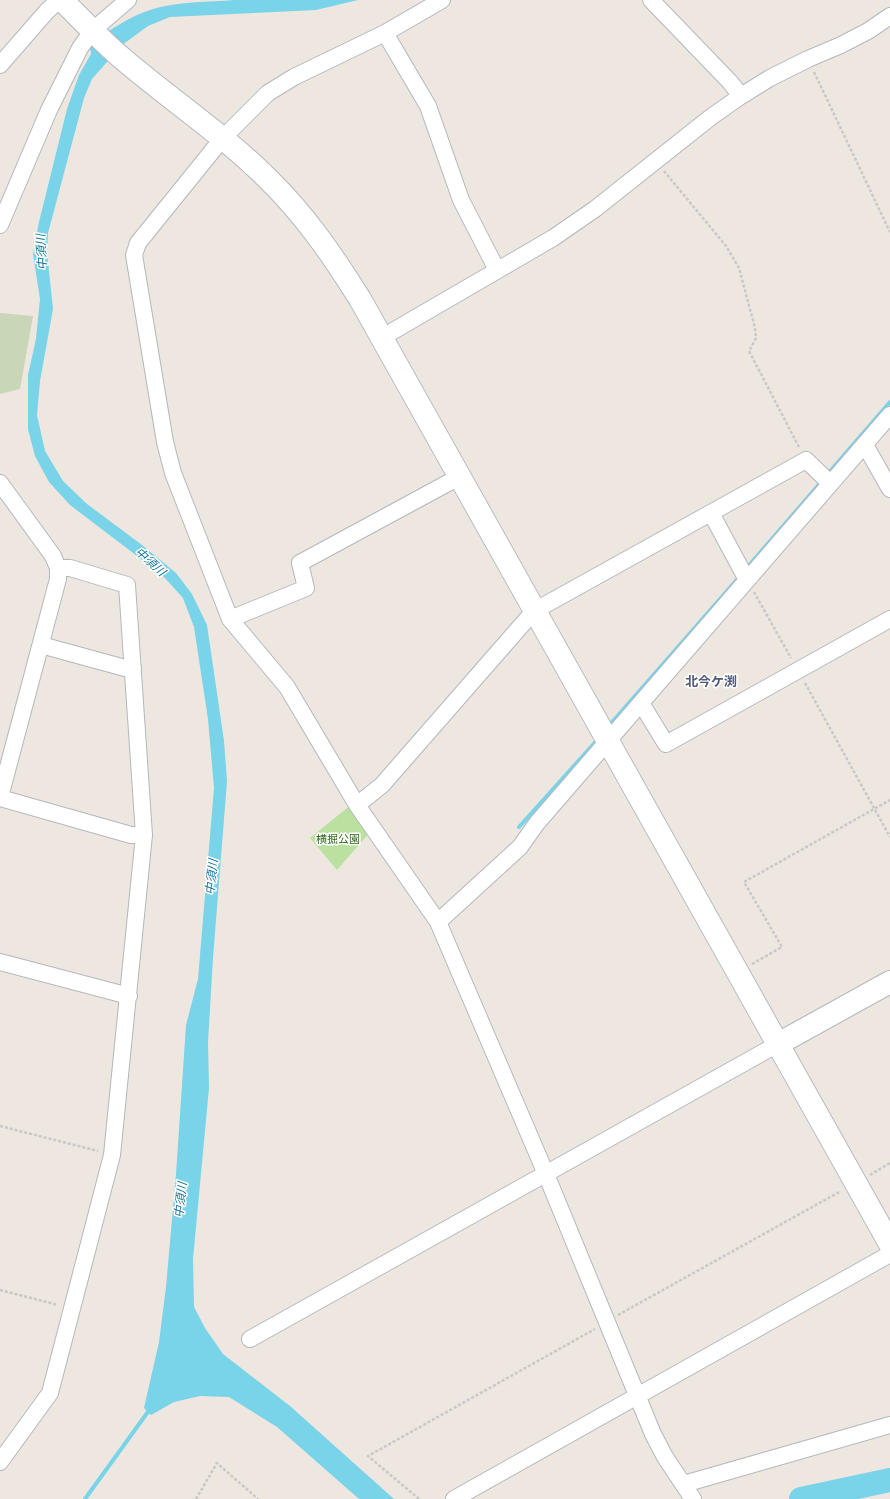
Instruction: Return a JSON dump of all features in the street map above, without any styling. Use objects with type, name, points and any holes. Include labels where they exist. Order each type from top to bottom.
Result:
[{"type":"street","points":[[0,65],[47,11],[61,0],[116,53],[268,178],[303,215],[337,263],[381,338],[890,1244]]},
{"type":"street","points":[[0,225],[68,68],[80,48],[128,0]]},
{"type":"street","points":[[442,0],[385,33],[294,77],[268,93],[222,139],[138,243],[134,255],[164,442],[173,473],[230,619],[286,687],[357,805],[438,922],[546,1174],[653,1434],[665,1457],[693,1499]]},
{"type":"street","points":[[651,0],[730,82],[741,96]]},
{"type":"street","points":[[381,338],[553,238],[595,209],[711,117],[770,78],[808,59],[888,24]]},
{"type":"street","points":[[385,33],[428,106],[461,200],[497,270]]},
{"type":"street","points":[[438,922],[520,847],[537,823],[890,414]]},
{"type":"street","points":[[864,445],[890,489]]},
{"type":"street","points":[[357,805],[382,785],[534,611],[806,460],[830,483]]},
{"type":"street","points":[[230,619],[306,588],[300,563],[459,476]]},
{"type":"street","points":[[0,483],[53,556],[58,568],[58,579],[0,798],[132,835],[144,835]]},
{"type":"street","points":[[711,513],[747,580]]},
{"type":"street","points":[[0,1462],[50,1393],[112,1154],[144,835],[127,585],[70,568],[58,568]]},
{"type":"street","points":[[641,703],[666,744],[890,619]]},
{"type":"street","points":[[40,645],[125,668],[133,668]]},
{"type":"street","points":[[0,962],[129,996]]},
{"type":"street","points":[[250,1339],[890,982]]},
{"type":"street","points":[[454,1499],[890,1254]]},
{"type":"street","points":[[684,1484],[890,1425]]},
{"type":"path","points":[[808,59],[890,232]]},
{"type":"path","points":[[656,160],[726,246],[739,268],[755,328],[756,338],[749,351],[806,460]]},
{"type":"path","points":[[747,580],[890,837]]},
{"type":"path","points":[[738,972],[782,947],[744,882],[890,800]]},
{"type":"path","points":[[0,1126],[112,1154]]},
{"type":"path","points":[[419,1499],[368,1456],[890,1163]]},
{"type":"path","points":[[0,1290],[72,1309]]},
{"type":"path","points":[[196,1499],[217,1463],[258,1499]]},
{"type":"green space","points":[[0,313],[33,316],[20,389],[0,394]]},
{"type":"green space","name":"横掘公園","points":[[352,804],[371,831],[337,870],[310,838]]},
{"type":"water","name":"中須川","points":[[235,0],[358,0],[316,10],[170,17],[148,26],[122,45],[92,79],[84,98],[48,233],[47,252],[53,309],[40,381],[37,415],[45,451],[63,481],[87,504],[142,545],[176,573],[192,594],[207,625],[224,741],[227,781],[208,1042],[209,1088],[193,1259],[194,1307],[205,1328],[223,1354],[290,1406],[394,1499],[359,1499],[277,1427],[229,1397],[200,1396],[174,1402],[151,1415],[144,1408],[159,1342],[166,1287],[176,1174],[186,1025],[198,979],[214,788],[208,719],[194,627],[183,598],[164,577],[70,505],[49,482],[35,456],[28,429],[28,375],[36,339],[40,299],[33,254],[39,222],[67,109],[79,75],[91,54],[90,45],[118,25],[134,16],[150,10],[182,3]]},
{"type":"waterway","points":[[826,476],[890,402]]},
{"type":"waterway","points":[[745,570],[822,481]]},
{"type":"waterway","points":[[607,728],[741,575]]},
{"type":"waterway","points":[[519,827],[599,738]]},
{"type":"waterway","points":[[85,1499],[150,1409]]},
{"type":"waterway","points":[[801,1499],[890,1480]]},
{"type":"district","name":"北今ケ渕","points":[[711,682]]}]
